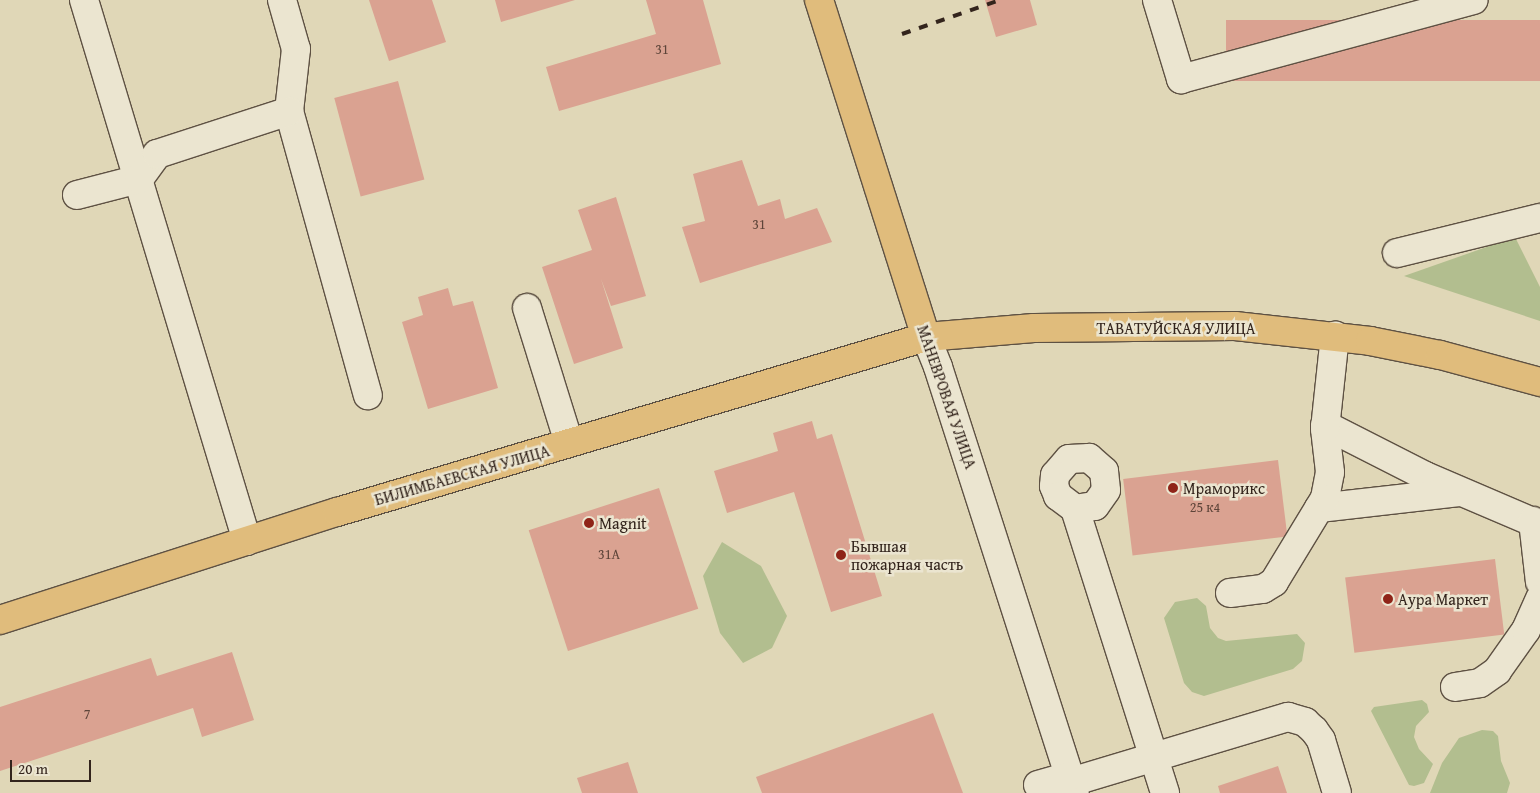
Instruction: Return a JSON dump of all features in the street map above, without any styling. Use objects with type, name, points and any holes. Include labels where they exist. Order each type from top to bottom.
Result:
[{"type":"main road","name":"МАНЕВРОВАЯ УЛИЦА","points":[[819,0],[926,337]]},
{"type":"main road","name":"ТАВАТУЙСКАЯ УЛИЦА","points":[[926,337],[1034,328],[1235,326],[1335,336],[1440,355],[1540,382]]},
{"type":"main road","name":"БИЛИМБАЕВСКАЯ УЛИЦА","points":[[0,620],[247,541],[926,337]]},
{"type":"street","points":[[84,0],[247,541]]},
{"type":"street","points":[[282,0],[296,49],[289,111],[368,395]]},
{"type":"street","points":[[1157,0],[1181,79],[1474,0]]},
{"type":"street","points":[[77,195],[139,179],[157,154],[289,111]]},
{"type":"street","points":[[1397,254],[1540,218]]},
{"type":"street","points":[[527,308],[569,443]]},
{"type":"street","points":[[1230,593],[1263,589],[1274,582],[1319,508],[1329,480],[1325,425],[1335,336]]},
{"type":"street","name":"МАНЕВРОВАЯ УЛИЦА","points":[[926,337],[938,367],[1072,784]]},
{"type":"street","points":[[1325,425],[1461,492],[1536,523],[1540,582]]},
{"type":"street","points":[[1319,508],[1461,492]]},
{"type":"street","points":[[1076,509],[1165,793]]},
{"type":"street","points":[[1455,687],[1480,684],[1497,671],[1526,630],[1540,599]]},
{"type":"street","points":[[1038,785],[1072,784],[1153,756],[1288,717],[1305,722],[1318,735],[1337,793]]},
{"type":"green space","points":[[1515,237],[1540,287],[1540,321],[1404,276]]},
{"type":"green space","points":[[722,542],[761,566],[787,616],[772,648],[743,663],[720,633],[703,576]]},
{"type":"green space","points":[[1197,598],[1206,606],[1210,628],[1218,638],[1226,641],[1297,634],[1305,643],[1302,661],[1293,669],[1204,696],[1192,692],[1184,683],[1164,618],[1175,602]]},
{"type":"green space","points":[[1422,700],[1427,704],[1429,712],[1416,726],[1414,737],[1419,749],[1433,764],[1424,783],[1414,786],[1409,785],[1371,711],[1374,707]]},
{"type":"green space","points":[[1482,730],[1493,731],[1498,736],[1501,761],[1510,783],[1507,793],[1430,793],[1442,763],[1459,738]]},
{"type":"building","points":[[369,0],[432,0],[446,42],[389,61]]},
{"type":"building","points":[[495,0],[575,0],[501,22]]},
{"type":"building","points":[[646,0],[703,0],[721,64],[559,111],[546,67],[656,34]]},
{"type":"building","points":[[985,0],[1030,0],[1037,25],[996,37]]},
{"type":"building","points":[[1226,20],[1540,20],[1540,81],[1226,81]]},
{"type":"building","points":[[398,81],[424,180],[361,197],[334,98]]},
{"type":"building","points":[[742,160],[758,206],[780,199],[785,219],[817,208],[832,242],[700,283],[682,227],[705,221],[693,174]]},
{"type":"building","points":[[616,197],[646,296],[611,306],[601,279],[623,348],[574,364],[542,267],[592,250],[578,210]]},
{"type":"building","points":[[448,288],[453,306],[473,301],[498,388],[428,409],[402,322],[423,315],[418,297]]},
{"type":"building","name":"Бывшая пожарная часть","points":[[812,421],[817,439],[832,434],[882,596],[831,612],[794,492],[727,513],[714,471],[778,451],[773,433]]},
{"type":"building","points":[[1278,460],[1287,536],[1133,555],[1123,479]]},
{"type":"building","points":[[659,488],[698,609],[568,651],[529,530]]},
{"type":"building","points":[[1495,559],[1504,634],[1354,653],[1345,577]]},
{"type":"building","points":[[232,652],[254,720],[202,737],[193,708],[0,771],[0,707],[151,658],[157,676]]},
{"type":"building","points":[[933,713],[963,793],[762,793],[756,777]]},
{"type":"building","points":[[628,762],[638,793],[582,793],[577,778]]},
{"type":"building","points":[[1278,766],[1287,793],[1220,793],[1218,786]]},
{"type":"railway","points":[[902,34],[1000,0]]},
{"type":"place","name":"Мраморикс","points":[[1173,488]]},
{"type":"place","name":"Magnit","points":[[589,523]]},
{"type":"place","name":"Бывшая пожарная часть","points":[[841,555]]},
{"type":"place","name":"Аура Маркет","points":[[1388,599]]}]
